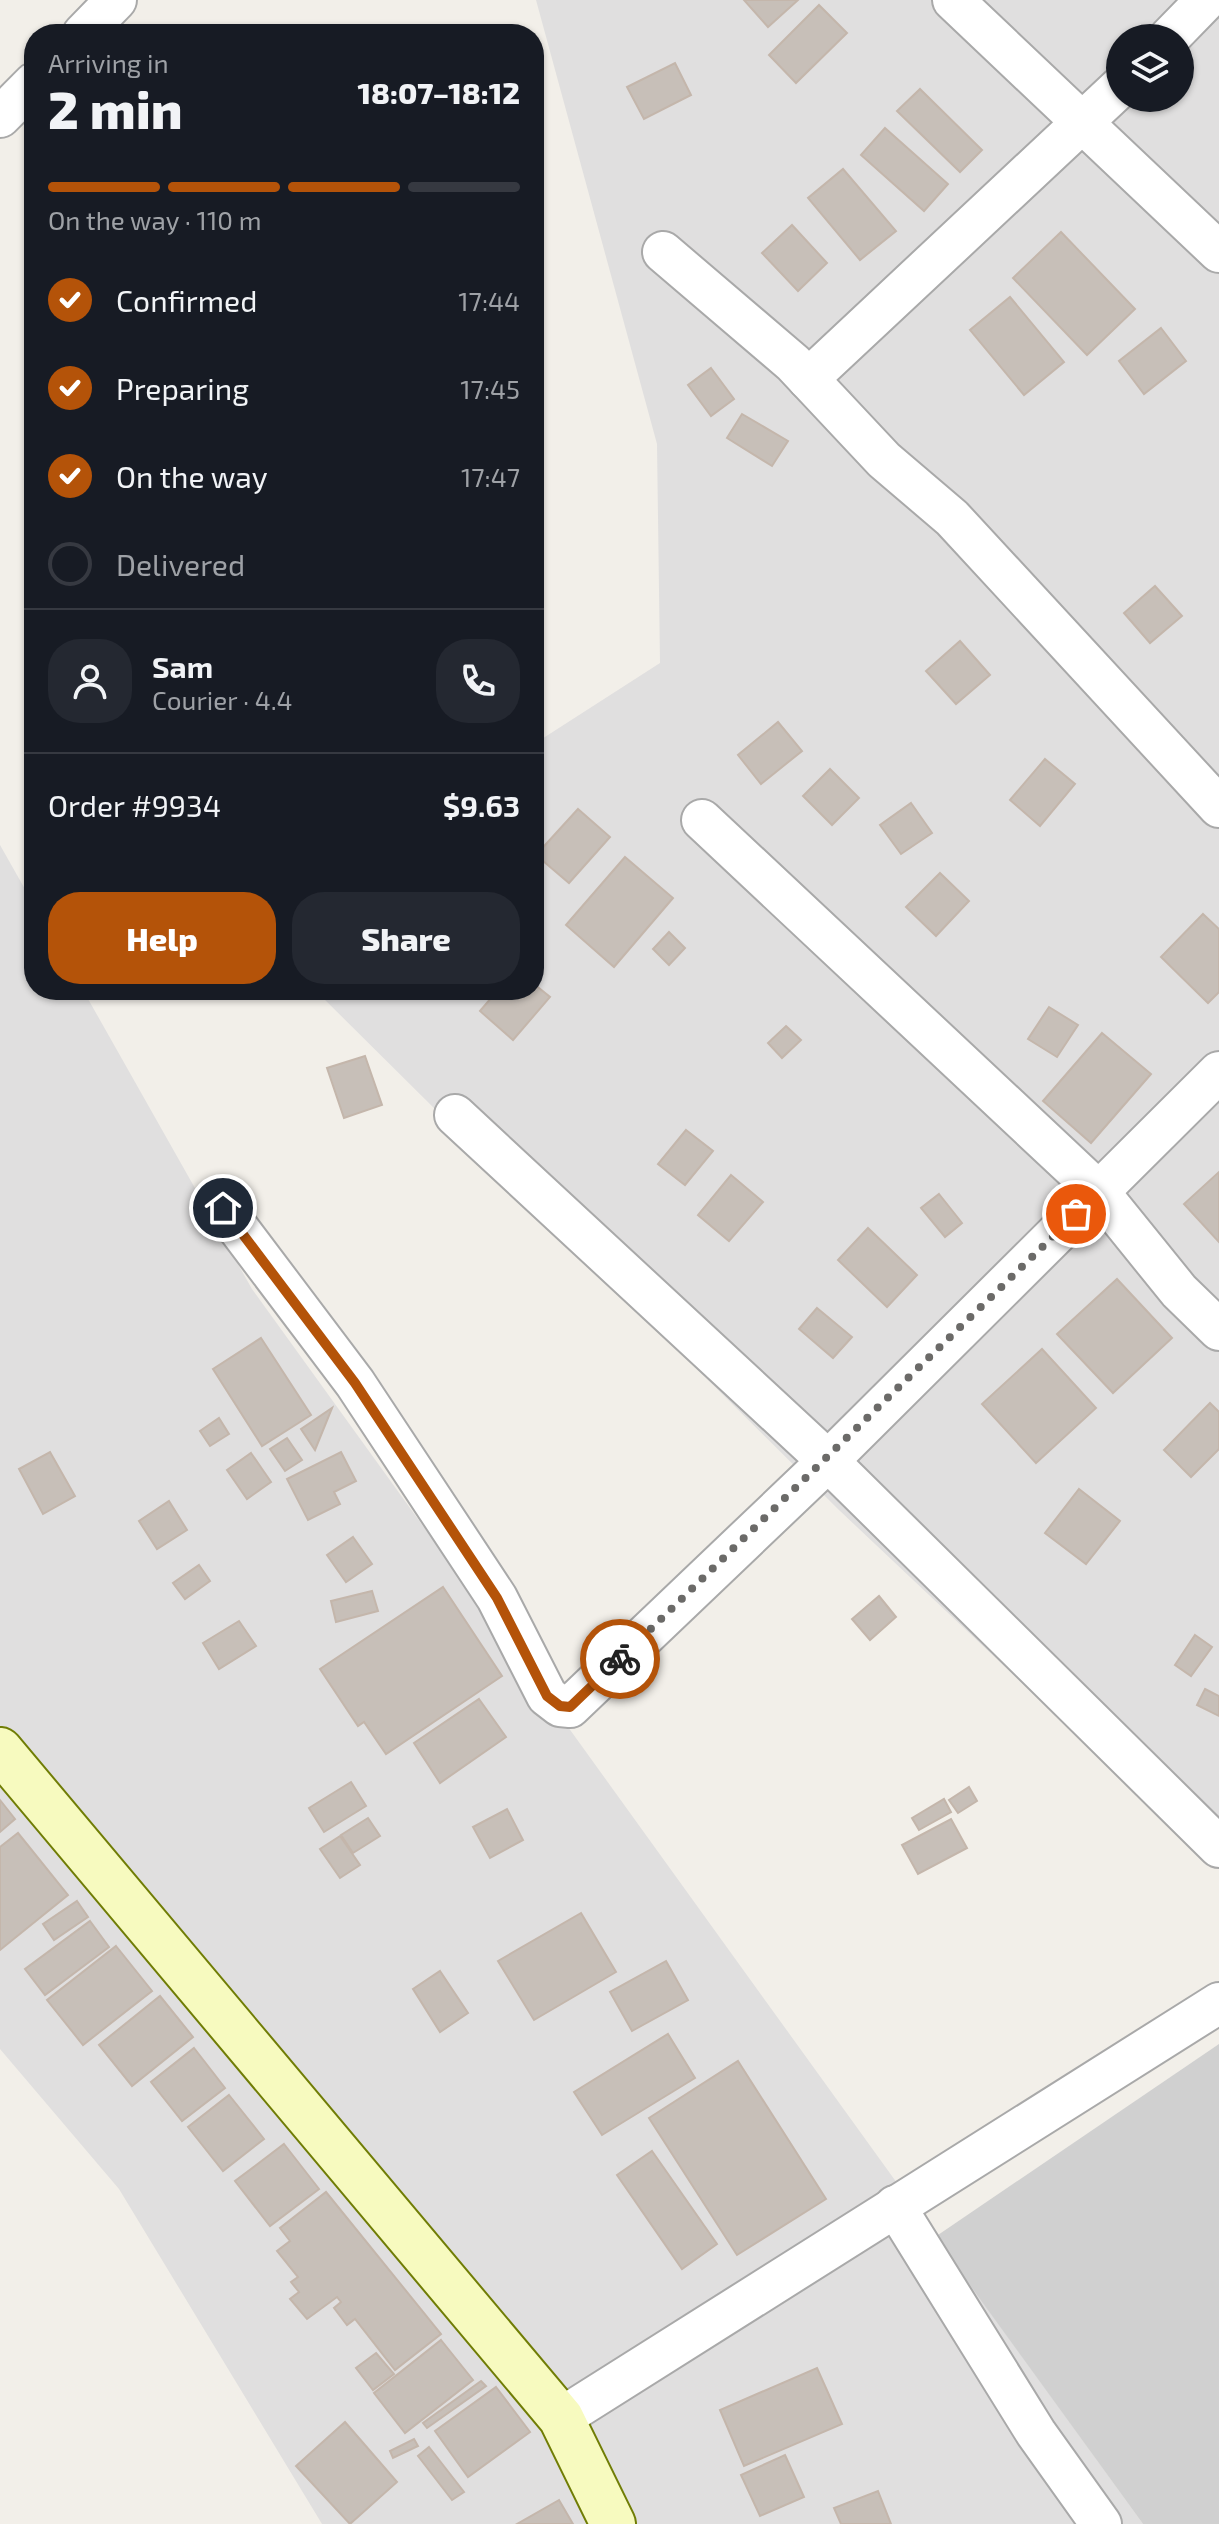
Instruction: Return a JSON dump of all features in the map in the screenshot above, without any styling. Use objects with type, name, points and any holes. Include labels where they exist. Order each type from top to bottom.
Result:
[{"type":"main road","points":[[0,1750],[561,2418],[613,2524]]},
{"type":"street","points":[[93,24],[116,0]]},
{"type":"street","points":[[953,0],[1219,252]]},
{"type":"street","points":[[1183,24],[1206,0]]},
{"type":"street","points":[[0,117],[24,93]]},
{"type":"street","points":[[808,379],[1106,101]]},
{"type":"street","points":[[663,252],[808,379],[884,460],[952,518],[1219,807]]},
{"type":"street","points":[[702,820],[1099,1192],[1179,1291],[1219,1330]]},
{"type":"street","points":[[223,1208],[355,1383],[497,1598],[547,1696],[560,1706],[570,1707],[828,1461],[1219,1072]]},
{"type":"street","points":[[455,1115],[828,1461],[1219,1847]]},
{"type":"street","points":[[561,2418],[1219,2003]]},
{"type":"street","points":[[895,2206],[1036,2433],[1101,2524]]},
{"type":"shaded area","points":[[536,0],[1219,0],[1219,1869],[839,1510],[325,1000],[544,1000],[544,738],[660,663],[657,444]]},
{"type":"shaded area","points":[[0,845],[24,887],[24,1000],[89,1000],[252,1289],[1143,2524],[322,2524],[119,2189],[0,2049]]},
{"type":"shaded area","points":[[1219,2044],[1219,2524],[1143,2524],[935,2237]]},
{"type":"building","points":[[744,0],[798,0],[768,27]]},
{"type":"building","points":[[819,5],[847,33],[796,83],[769,55]]},
{"type":"building","points":[[675,63],[691,95],[644,119],[627,87]]},
{"type":"building","points":[[920,89],[982,150],[960,172],[897,111]]},
{"type":"building","points":[[885,128],[948,184],[924,211],[861,155]]},
{"type":"building","points":[[843,169],[896,231],[860,260],[808,198]]},
{"type":"building","points":[[792,225],[827,263],[798,291],[762,253]]},
{"type":"building","points":[[1061,232],[1135,309],[1087,355],[1013,278]]},
{"type":"building","points":[[1010,297],[1064,362],[1024,395],[970,330]]},
{"type":"building","points":[[1161,328],[1186,361],[1144,394],[1119,361]]},
{"type":"building","points":[[711,368],[734,399],[711,416],[688,385]]},
{"type":"building","points":[[742,414],[788,441],[772,466],[727,438]]},
{"type":"building","points":[[1155,586],[1182,616],[1150,643],[1124,613]]},
{"type":"building","points":[[960,641],[990,675],[956,704],[926,671]]},
{"type":"building","points":[[778,722],[802,751],[761,784],[738,755]]},
{"type":"building","points":[[1045,759],[1075,784],[1040,826],[1010,800]]},
{"type":"building","points":[[830,769],[859,798],[832,825],[803,796]]},
{"type":"building","points":[[911,803],[932,833],[901,854],[880,825]]},
{"type":"building","points":[[578,809],[610,837],[569,883],[544,862],[544,846]]},
{"type":"building","points":[[625,857],[673,898],[614,967],[566,925]]},
{"type":"building","points":[[940,873],[969,901],[936,936],[906,907]]},
{"type":"building","points":[[1203,914],[1219,929],[1219,992],[1208,1003],[1161,957]]},
{"type":"building","points":[[669,932],[685,948],[669,965],[653,949]]},
{"type":"building","points":[[544,992],[550,997],[513,1040],[480,1011],[489,1000],[544,1000]]},
{"type":"building","points":[[1049,1007],[1078,1025],[1057,1057],[1028,1039]]},
{"type":"building","points":[[786,1026],[801,1040],[782,1058],[768,1043]]},
{"type":"building","points":[[1102,1033],[1151,1074],[1091,1143],[1043,1101]]},
{"type":"building","points":[[365,1056],[382,1105],[344,1118],[327,1068]]},
{"type":"building","points":[[686,1130],[713,1151],[685,1185],[658,1164]]},
{"type":"building","points":[[1219,1172],[1219,1242],[1184,1204]]},
{"type":"building","points":[[731,1175],[763,1202],[729,1241],[698,1215]]},
{"type":"building","points":[[939,1194],[962,1223],[945,1237],[921,1208]]},
{"type":"building","points":[[868,1228],[917,1275],[887,1307],[838,1260]]},
{"type":"building","points":[[1117,1279],[1172,1338],[1113,1393],[1057,1334]]},
{"type":"building","points":[[817,1308],[852,1337],[833,1358],[799,1329]]},
{"type":"building","points":[[261,1338],[311,1415],[262,1446],[213,1369]]},
{"type":"building","points":[[1042,1349],[1096,1408],[1036,1463],[982,1404]]},
{"type":"building","points":[[1210,1403],[1219,1412],[1219,1449],[1191,1477],[1164,1450]]},
{"type":"building","points":[[332,1408],[315,1450],[301,1429]]},
{"type":"building","points":[[219,1418],[229,1434],[210,1446],[200,1431]]},
{"type":"building","points":[[287,1438],[302,1460],[285,1471],[270,1449]]},
{"type":"building","points":[[50,1452],[75,1496],[43,1514],[19,1469]]},
{"type":"building","points":[[341,1452],[356,1481],[334,1492],[340,1504],[308,1520],[287,1479]]},
{"type":"building","points":[[251,1453],[271,1482],[247,1499],[227,1470]]},
{"type":"building","points":[[1079,1489],[1120,1521],[1086,1564],[1045,1533]]},
{"type":"building","points":[[169,1501],[187,1530],[157,1549],[139,1521]]},
{"type":"building","points":[[353,1537],[372,1564],[346,1582],[327,1555]]},
{"type":"building","points":[[199,1565],[210,1581],[185,1599],[173,1583]]},
{"type":"building","points":[[443,1587],[502,1676],[386,1754],[364,1722],[358,1726],[320,1669]]},
{"type":"building","points":[[372,1591],[378,1611],[336,1622],[331,1601]]},
{"type":"building","points":[[879,1596],[896,1617],[870,1640],[852,1619]]},
{"type":"building","points":[[239,1621],[256,1646],[219,1669],[203,1643]]},
{"type":"building","points":[[1195,1635],[1212,1647],[1191,1676],[1175,1665]]},
{"type":"building","points":[[1205,1689],[1219,1696],[1219,1716],[1197,1705]]},
{"type":"building","points":[[479,1699],[506,1737],[440,1783],[414,1743]]},
{"type":"building","points":[[351,1782],[366,1806],[324,1832],[309,1808]]},
{"type":"building","points":[[969,1787],[977,1801],[958,1813],[949,1800]]},
{"type":"building","points":[[944,1799],[951,1812],[919,1830],[912,1818]]},
{"type":"building","points":[[0,1800],[15,1819],[0,1832]]},
{"type":"building","points":[[507,1809],[523,1840],[490,1858],[473,1827]]},
{"type":"building","points":[[368,1818],[380,1836],[353,1853],[341,1835]]},
{"type":"building","points":[[951,1819],[967,1848],[918,1874],[902,1845]]},
{"type":"building","points":[[18,1833],[68,1895],[0,1950],[0,1847]]},
{"type":"building","points":[[340,1836],[360,1865],[340,1878],[320,1849]]},
{"type":"building","points":[[77,1901],[88,1917],[54,1940],[43,1924]]},
{"type":"building","points":[[581,1913],[616,1972],[534,2020],[498,1961]]},
{"type":"building","points":[[90,1921],[109,1947],[45,1995],[25,1969]]},
{"type":"building","points":[[116,1946],[152,1991],[83,2045],[47,2000]]},
{"type":"building","points":[[666,1961],[688,2000],[632,2031],[610,1992]]},
{"type":"building","points":[[440,1971],[468,2013],[440,2032],[413,1989]]},
{"type":"building","points":[[160,1996],[193,2037],[132,2086],[99,2045]]},
{"type":"building","points":[[668,2034],[695,2078],[602,2135],[574,2092]]},
{"type":"building","points":[[194,2048],[225,2088],[182,2121],[151,2082]]},
{"type":"building","points":[[738,2061],[826,2199],[737,2255],[649,2118]]},
{"type":"building","points":[[229,2095],[264,2139],[223,2171],[188,2127]]},
{"type":"building","points":[[284,2144],[319,2189],[270,2226],[235,2181]]},
{"type":"building","points":[[652,2151],[717,2244],[682,2269],[617,2175]]},
{"type":"building","points":[[326,2192],[441,2334],[395,2370],[355,2319],[347,2325],[334,2308],[341,2302],[337,2297],[307,2319],[290,2299],[299,2292],[291,2282],[298,2277],[277,2251],[290,2241],[280,2228]]},
{"type":"building","points":[[441,2340],[473,2380],[405,2433],[374,2393]]},
{"type":"building","points":[[376,2353],[394,2374],[373,2390],[356,2368]]},
{"type":"building","points":[[817,2368],[842,2424],[744,2466],[720,2410]]},
{"type":"building","points":[[481,2381],[486,2386],[427,2428],[423,2423]]},
{"type":"building","points":[[496,2387],[530,2432],[468,2477],[435,2431]]},
{"type":"building","points":[[345,2422],[397,2482],[350,2524],[296,2466]]},
{"type":"building","points":[[414,2439],[418,2446],[393,2458],[390,2451]]},
{"type":"building","points":[[429,2447],[464,2492],[452,2500],[418,2456]]},
{"type":"building","points":[[785,2455],[804,2497],[760,2516],[741,2475]]},
{"type":"building","points":[[878,2491],[891,2524],[841,2524],[834,2508]]},
{"type":"building","points":[[559,2500],[573,2524],[517,2524]]},
{"type":"way so far","points":[[620,1659],[828,1461],[1076,1214]]},
{"type":"route","points":[[223,1208],[355,1383],[497,1598],[547,1696],[560,1706],[570,1707],[620,1659]]}]
